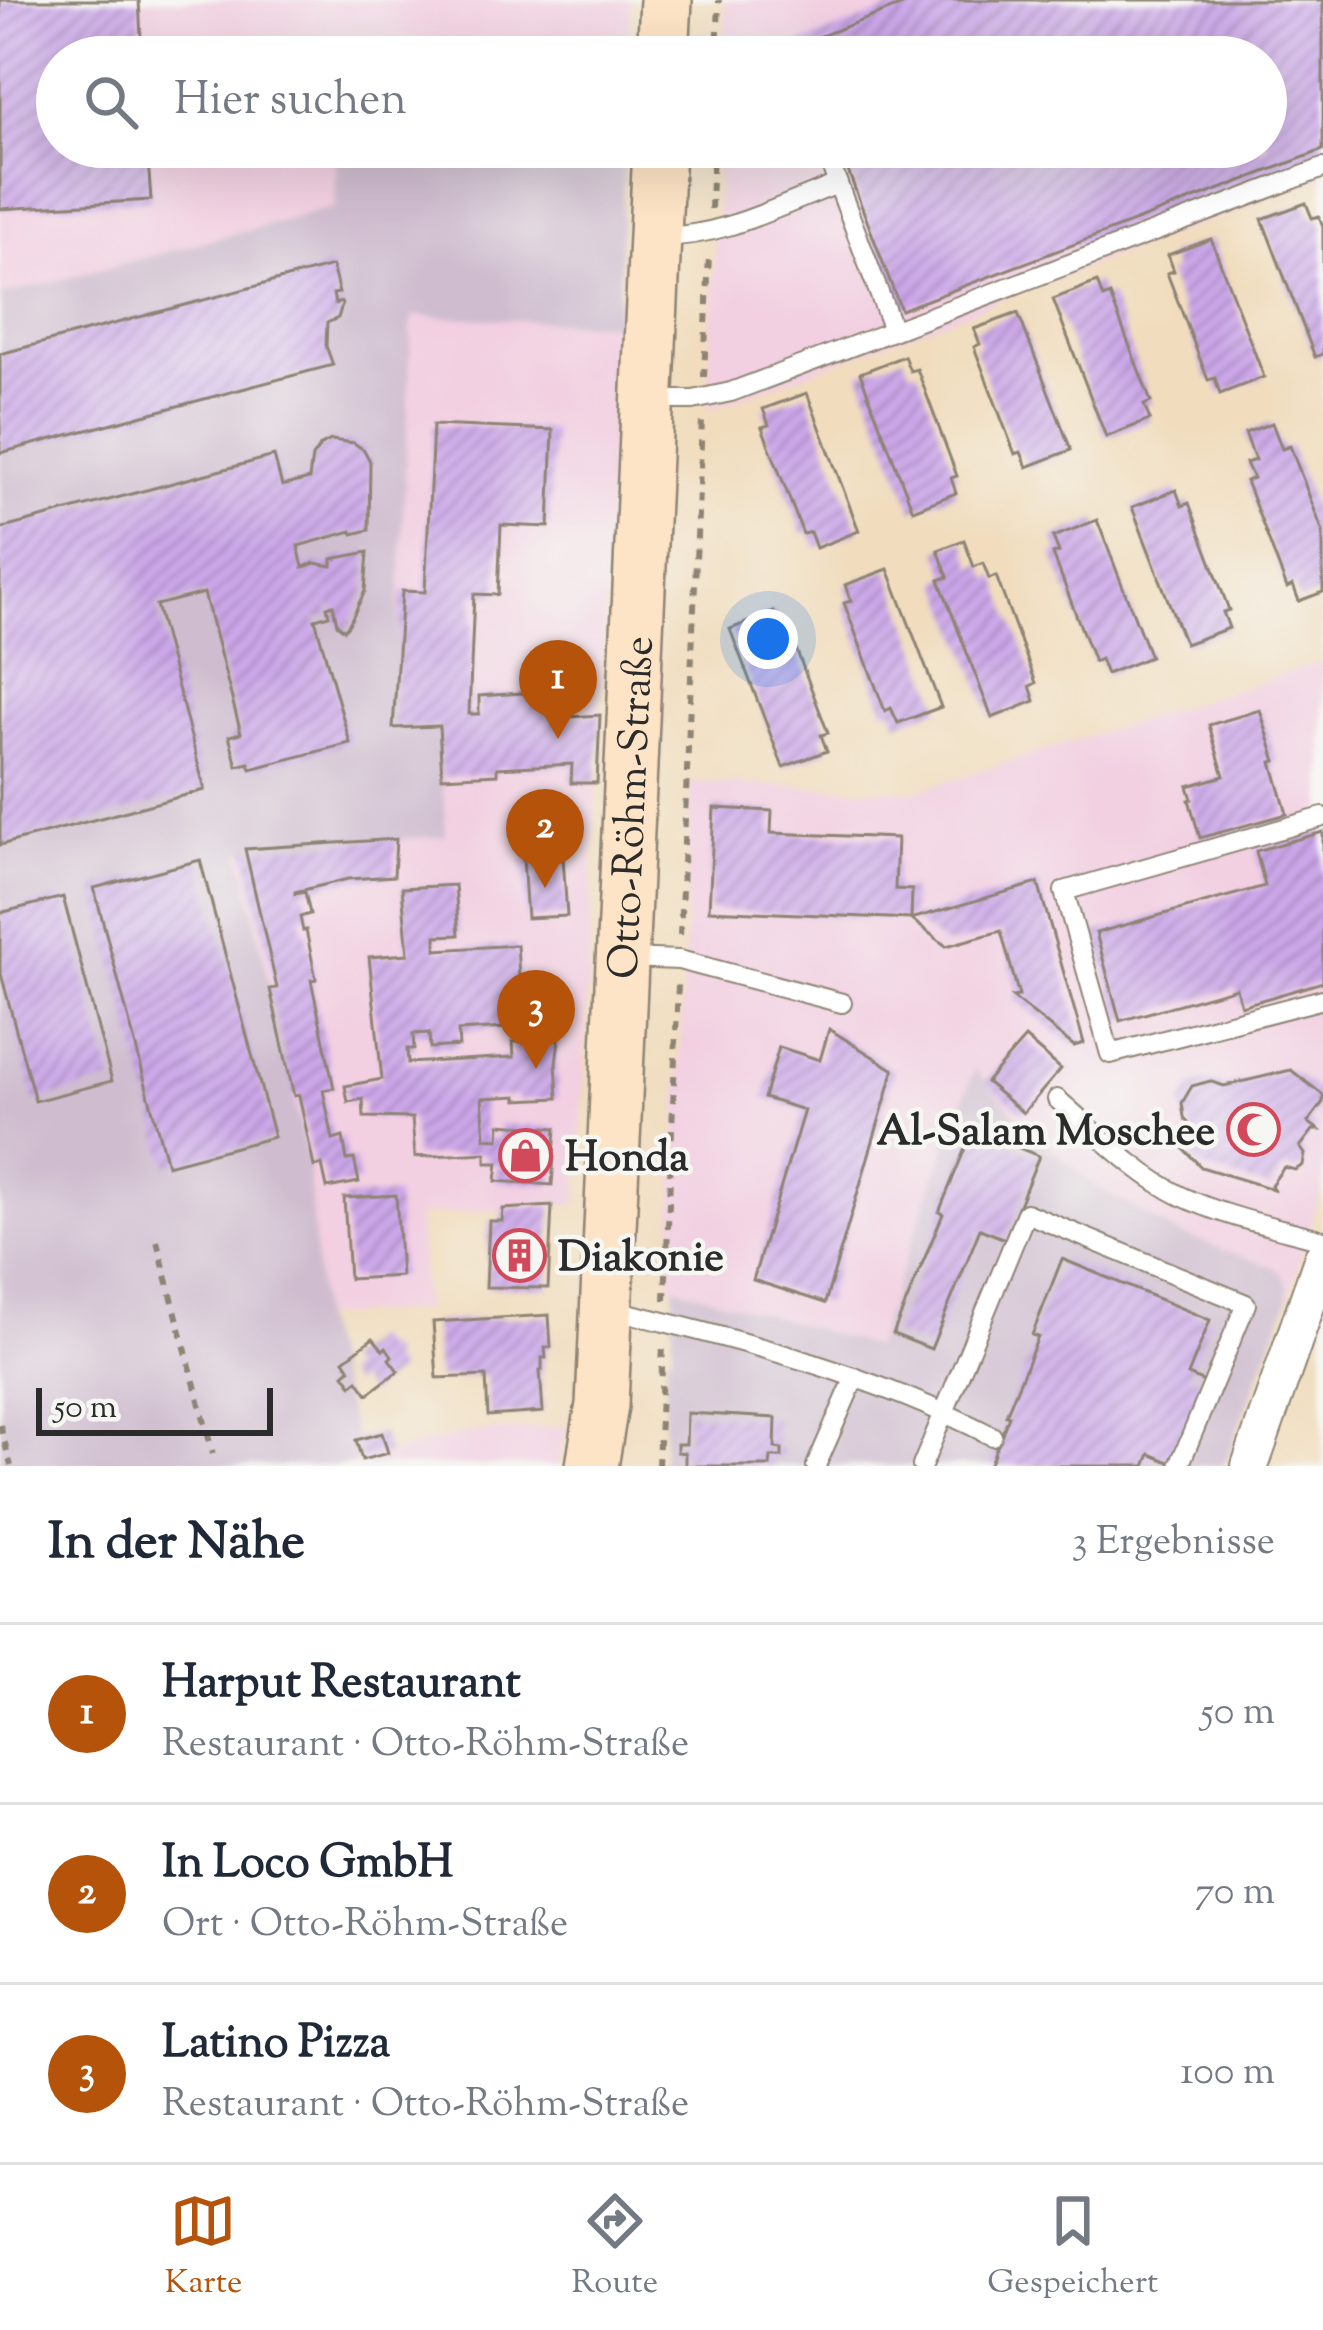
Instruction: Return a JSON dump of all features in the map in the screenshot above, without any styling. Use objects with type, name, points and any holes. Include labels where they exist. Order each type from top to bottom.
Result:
[{"type":"street","points":[[664,36],[665,0]]},
{"type":"street","name":"Otto-Röhm-Straße","points":[[592,1466],[602,1405],[607,1308],[658,168]]},
{"type":"street","points":[[1250,1466],[1323,1258]]},
{"type":"lane","points":[[832,168],[893,331]]},
{"type":"lane","points":[[648,400],[703,399],[731,392],[1323,168]]},
{"type":"lane","points":[[655,236],[710,232],[838,184]]},
{"type":"lane","points":[[1323,817],[1064,891],[1110,1054],[1323,999]]},
{"type":"lane","points":[[622,958],[679,960],[842,1004]]},
{"type":"lane","points":[[1057,1099],[1172,1191],[1216,1210],[1323,1240]]},
{"type":"lane","points":[[922,1466],[1026,1213],[1246,1304],[1179,1466]]},
{"type":"lane","points":[[607,1308],[856,1377],[943,1410],[992,1436]]},
{"type":"lane","points":[[816,1466],[856,1377]]},
{"type":"path","points":[[718,36],[719,0]]},
{"type":"path","points":[[658,1466],[712,168]]},
{"type":"path","points":[[157,1240],[213,1454]]},
{"type":"path","points":[[0,1426],[10,1466]]},
{"type":"shaded area","points":[[0,0],[631,0],[630,36],[36,36],[36,168],[337,168],[335,207],[0,296]]},
{"type":"shaded area","points":[[725,0],[1323,0],[1323,177],[707,411],[718,168],[1287,168],[1287,36],[724,36]]},
{"type":"shaded area","points":[[336,168],[624,168],[617,324],[412,316],[394,728],[439,726],[446,836],[240,850],[308,1161],[320,1317],[362,1460],[339,1466],[0,1466],[0,296],[335,207]]},
{"type":"shaded area","points":[[412,315],[617,324],[578,1204],[418,1215],[424,1310],[320,1317],[308,1161],[240,849],[393,728]]},
{"type":"shaded area","points":[[1323,662],[1323,1183],[1288,1300],[1288,1285],[1274,1267],[1179,1234],[1097,1187],[1039,1139],[975,1070],[874,1347],[670,1285],[691,782],[916,791]]},
{"type":"shaded area","points":[[974,1069],[1039,1139],[1097,1187],[1179,1234],[1274,1267],[1284,1276],[1288,1300],[1224,1466],[662,1466],[674,1286],[874,1347]]},
{"type":"shaded area","points":[[567,1426],[557,1466],[339,1466],[472,1432]]},
{"type":"building","points":[[0,0],[139,0],[141,36],[36,36],[36,168],[149,168],[151,200],[0,209]]},
{"type":"building","points":[[915,0],[1323,0],[1323,150],[1287,164],[1287,36],[821,36]]},
{"type":"building","points":[[847,168],[1276,168],[901,310]]},
{"type":"building","points":[[1306,203],[1312,218],[1319,216],[1323,227],[1323,354],[1315,357],[1262,219]]},
{"type":"building","points":[[1211,239],[1264,377],[1220,394],[1215,378],[1208,380],[1167,273],[1174,271],[1168,255]]},
{"type":"building","points":[[332,266],[339,293],[333,294],[335,304],[342,305],[338,318],[327,323],[326,346],[333,365],[0,453],[0,354]]},
{"type":"building","points":[[1097,282],[1103,298],[1110,295],[1151,402],[1144,405],[1150,420],[1106,437],[1053,299]]},
{"type":"building","points":[[1018,313],[1071,450],[1027,467],[1021,452],[1015,454],[974,347],[980,344],[974,329]]},
{"type":"building","points":[[904,356],[910,371],[917,369],[957,476],[951,478],[956,493],[913,510],[860,373]]},
{"type":"building","points":[[807,393],[859,531],[816,548],[810,532],[803,534],[762,427],[769,425],[763,409]]},
{"type":"building","points":[[1272,423],[1282,449],[1290,446],[1323,532],[1323,592],[1299,601],[1293,585],[1287,588],[1246,481],[1253,478],[1246,463],[1255,460],[1245,433]]},
{"type":"building","points":[[433,425],[553,430],[549,527],[501,525],[498,595],[474,594],[469,714],[479,714],[479,696],[550,691],[551,671],[574,672],[569,717],[600,715],[597,783],[571,783],[572,764],[442,777],[439,726],[393,728],[402,591],[425,592]]},
{"type":"building","points":[[331,440],[354,443],[370,461],[369,530],[298,546],[303,567],[332,566],[332,559],[368,552],[365,591],[349,624],[344,630],[337,624],[333,605],[327,607],[329,615],[315,619],[350,743],[251,769],[249,763],[237,766],[229,736],[241,733],[204,593],[156,605],[205,790],[0,845],[0,529],[274,456],[282,486],[309,479],[312,457]]},
{"type":"building","points":[[1176,490],[1182,506],[1189,503],[1229,610],[1223,612],[1229,628],[1185,644],[1132,507]]},
{"type":"building","points":[[1097,520],[1150,657],[1106,674],[1100,659],[1094,662],[1053,554],[1059,552],[1053,537]]},
{"type":"building","points":[[964,540],[974,567],[983,563],[989,579],[996,576],[1036,683],[1030,686],[1035,701],[992,718],[939,580],[948,577],[938,550]]},
{"type":"building","points":[[888,569],[941,707],[898,723],[891,708],[885,711],[844,603],[851,601],[845,585]]},
{"type":"building","points":[[774,612],[780,628],[787,625],[828,733],[821,735],[827,751],[783,767],[730,629]]},
{"type":"building","points":[[1260,710],[1287,814],[1200,838],[1188,786],[1224,776],[1209,725]]},
{"type":"building","points":[[714,808],[772,811],[771,833],[897,838],[895,889],[912,890],[911,919],[709,910]]},
{"type":"building","points":[[1323,832],[1323,982],[1241,1006],[1236,988],[1120,1021],[1096,933],[1265,886],[1256,851]]},
{"type":"building","points":[[396,839],[394,876],[348,879],[295,892],[305,892],[310,914],[300,917],[316,979],[311,980],[334,1088],[323,1090],[333,1140],[343,1137],[347,1160],[354,1159],[359,1182],[327,1188],[322,1165],[314,1167],[299,1095],[294,1096],[270,989],[277,988],[245,849]]},
{"type":"building","points":[[563,857],[567,916],[527,918],[523,859]]},
{"type":"building","points":[[200,860],[274,1137],[167,1165],[94,888]]},
{"type":"building","points":[[1038,883],[1084,1043],[1074,1046],[1012,997],[1019,996],[1001,931],[946,946],[911,919]]},
{"type":"building","points":[[455,885],[459,935],[436,936],[436,950],[517,945],[522,1027],[458,1031],[459,1046],[430,1048],[429,1033],[413,1034],[408,1063],[514,1057],[513,1042],[559,1039],[558,1098],[482,1098],[485,1138],[499,1139],[500,1124],[556,1128],[552,1185],[496,1181],[498,1163],[486,1163],[486,1153],[415,1157],[412,1118],[364,1117],[363,1099],[348,1102],[345,1086],[382,1079],[369,957],[408,954],[402,888]]},
{"type":"building","points":[[63,897],[112,1081],[35,1101],[0,970],[0,913]]},
{"type":"building","points":[[829,1029],[894,1070],[825,1303],[753,1280],[804,1110],[764,1098],[779,1047],[820,1060]]},
{"type":"building","points":[[1025,1038],[1061,1069],[1023,1113],[986,1082]]},
{"type":"building","name":"Al-Salam Moschee","points":[[1291,1070],[1323,1095],[1308,1122],[1319,1130],[1313,1130],[1300,1147],[1305,1154],[1303,1165],[1295,1170],[1284,1167],[1273,1189],[1201,1167],[1180,1145],[1192,1129],[1182,1103],[1192,1086],[1210,1081],[1224,1086]]},
{"type":"building","points":[[973,1129],[1039,1156],[1005,1239],[980,1229],[931,1349],[893,1334]]},
{"type":"building","points":[[396,1195],[401,1276],[349,1279],[344,1198]]},
{"type":"building","name":"Diakonie","points":[[552,1206],[548,1288],[486,1287],[489,1221],[502,1221],[503,1209]]},
{"type":"building","points":[[1062,1259],[1210,1320],[1188,1375],[1209,1384],[1176,1465],[1150,1454],[1145,1466],[989,1466]]},
{"type":"building","points":[[549,1315],[551,1347],[545,1348],[540,1370],[543,1412],[488,1416],[486,1376],[437,1378],[433,1322]]},
{"type":"building","points":[[373,1338],[383,1350],[386,1347],[398,1371],[368,1394],[358,1380],[352,1385],[344,1374],[350,1369],[344,1360]]},
{"type":"building","points":[[687,1413],[776,1418],[775,1448],[782,1449],[782,1457],[771,1457],[770,1466],[685,1466],[685,1453],[677,1452],[677,1444],[686,1444]]},
{"type":"building","points":[[382,1433],[388,1453],[362,1460],[356,1440]]},
{"type":"place","name":"Harput Restaurant","points":[[558,739]]},
{"type":"place","name":"In Loco GmbH","points":[[545,888]]},
{"type":"place","name":"Latino Pizza","points":[[536,1069]]},
{"type":"place","name":"Al-Salam Moschee","points":[[1254,1129]]},
{"type":"place","name":"Honda","points":[[526,1155]]},
{"type":"place","name":"Diakonie","points":[[519,1255]]}]
